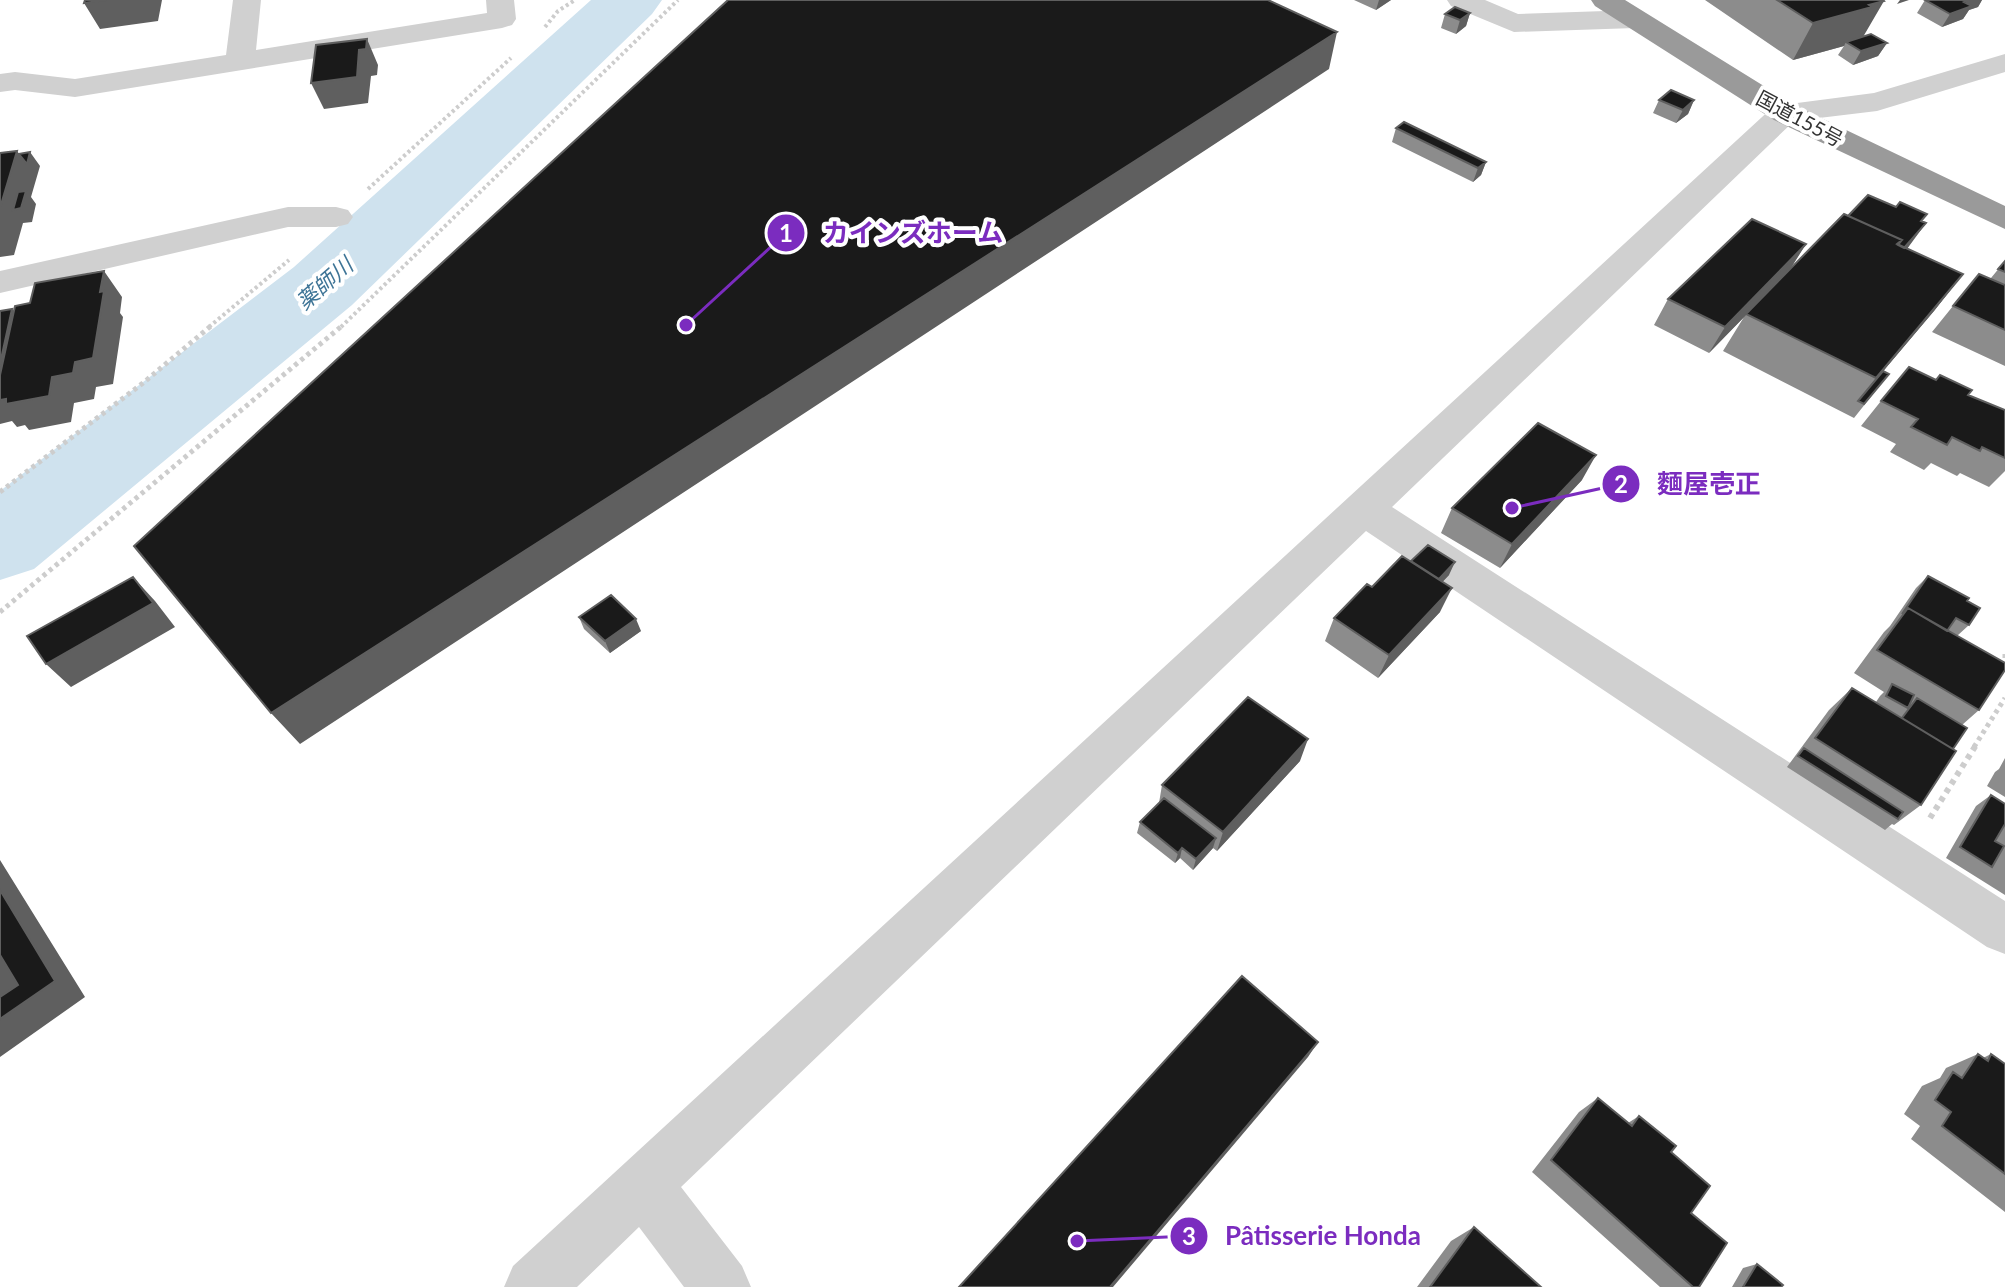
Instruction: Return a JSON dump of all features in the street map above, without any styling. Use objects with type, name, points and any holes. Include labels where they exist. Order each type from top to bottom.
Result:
[{"type":"highway","name":"国道155号","points":[[1605,0],[1785,113],[2005,219]]},
{"type":"street","points":[[240,62],[247,0]]},
{"type":"street","points":[[0,83],[15,81],[75,88],[502,19],[500,0]]},
{"type":"street","points":[[1461,0],[1514,23],[1635,19]]},
{"type":"street","points":[[534,1287],[1785,113],[1877,102],[2005,63]]},
{"type":"street","points":[[0,282],[288,217],[336,217]]},
{"type":"street","points":[[1364,509],[2005,930]]},
{"type":"street","points":[[644,1186],[721,1287]]},
{"type":"path","points":[[0,612],[341,327],[678,0]]},
{"type":"path","points":[[2005,654],[2005,668]]},
{"type":"path","points":[[1902,863],[2005,698]]},
{"type":"building","points":[[728,0],[1268,0],[1337,32],[271,713],[134,546]]},
{"type":"building","points":[[1777,0],[1883,0],[1884,1],[1813,23]]},
{"type":"building","points":[[1925,0],[1969,0],[1964,2],[1972,6],[1950,14]]},
{"type":"building","points":[[1455,7],[1470,13],[1460,20],[1445,14]]},
{"type":"building","points":[[1871,34],[1887,43],[1861,51],[1846,42]]},
{"type":"building","points":[[367,39],[366,49],[359,50],[357,77],[311,83],[316,45]]},
{"type":"building","points":[[1671,90],[1694,100],[1683,110],[1659,100]]},
{"type":"building","points":[[1404,122],[1486,162],[1478,168],[1396,128]]},
{"type":"building","points":[[17,151],[0,208],[0,153]]},
{"type":"building","points":[[30,152],[27,164],[19,154]]},
{"type":"building","points":[[26,191],[21,208],[13,210],[18,192]]},
{"type":"building","points":[[1868,195],[1896,207],[1900,202],[1927,214],[1921,221],[1926,223],[1904,248],[1898,245],[1902,240],[1848,216]]},
{"type":"building","points":[[1844,214],[1902,240],[1897,244],[1963,274],[1876,378],[1746,314]]},
{"type":"building","points":[[1752,219],[1806,244],[1725,327],[1668,299]]},
{"type":"building","points":[[104,271],[100,292],[104,291],[93,358],[75,362],[73,373],[52,377],[49,396],[6,404],[6,399],[0,400],[0,375],[15,306],[30,303],[35,283]]},
{"type":"building","points":[[1979,274],[2005,285],[2005,330],[1953,306]]},
{"type":"building","points":[[12,309],[0,364],[0,311]]},
{"type":"building","points":[[1909,367],[1936,380],[1940,375],[1972,390],[1968,395],[2005,410],[2005,458],[1982,447],[1980,451],[1952,437],[1947,445],[1911,427],[1918,419],[1881,401]]},
{"type":"building","points":[[1883,371],[1889,374],[1864,404],[1858,401]]},
{"type":"building","points":[[1538,423],[1596,455],[1512,544],[1452,508]]},
{"type":"building","points":[[1428,545],[1455,562],[1439,579],[1411,561]]},
{"type":"building","points":[[1402,556],[1452,588],[1389,655],[1334,618],[1367,584],[1372,587]]},
{"type":"building","points":[[1928,576],[1969,598],[1967,601],[1980,608],[1969,625],[1956,618],[1947,631],[1908,608],[1902,614]]},
{"type":"building","points":[[133,577],[153,603],[46,664],[27,636]]},
{"type":"building","points":[[611,595],[636,619],[605,641],[579,617]]},
{"type":"building","points":[[1908,608],[2005,663],[2005,670],[1979,710],[1877,650]]},
{"type":"building","points":[[1892,684],[1914,695],[1908,708],[1886,696]]},
{"type":"building","points":[[1852,688],[1956,751],[1921,805],[1815,738]]},
{"type":"building","points":[[1248,697],[1308,739],[1223,832],[1162,785]]},
{"type":"building","points":[[1917,698],[1967,728],[1953,749],[1902,718]]},
{"type":"building","points":[[1804,748],[1903,812],[1898,819],[1798,756]]},
{"type":"building","points":[[1991,795],[2005,804],[2005,824],[1995,841],[2004,846],[1992,867],[1960,847]]},
{"type":"building","points":[[1164,798],[1216,838],[1196,859],[1182,848],[1178,853],[1140,822]]},
{"type":"building","points":[[0,890],[55,981],[0,1019],[0,997],[18,985],[0,955]]},
{"type":"building","points":[[1242,976],[1318,1042],[1110,1287],[959,1287]]},
{"type":"building","points":[[1978,1054],[1988,1061],[1991,1054],[2005,1064],[2005,1174],[1942,1126],[1951,1112],[1935,1100],[1953,1072],[1962,1078]]},
{"type":"building","points":[[1598,1098],[1632,1126],[1639,1116],[1676,1146],[1671,1152],[1710,1186],[1691,1213],[1727,1243],[1699,1287],[1693,1287],[1551,1160]]},
{"type":"building","points":[[1474,1227],[1541,1287],[1430,1287]]},
{"type":"building","points":[[1757,1264],[1783,1285],[1743,1287]]},
{"type":"waterway","name":"薬師川","points":[[0,543],[323,286],[629,0]]},
{"type":"place","name":"カインズホーム","points":[[686,325]]},
{"type":"place","name":"麵屋壱正","points":[[1512,508]]},
{"type":"place","name":"Pâtisserie Honda","points":[[1077,1241]]}]
